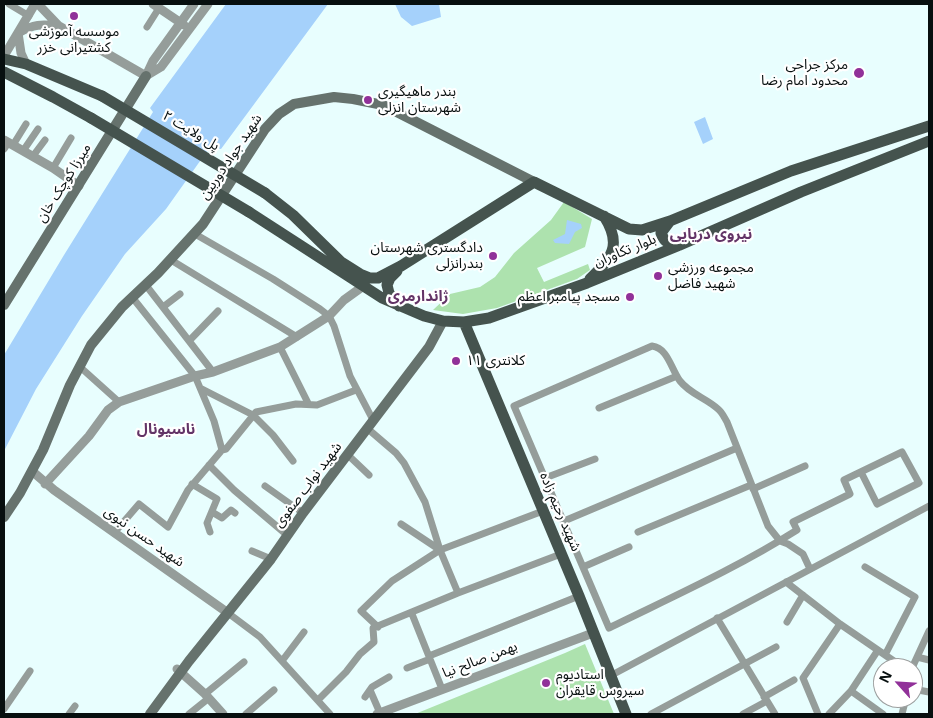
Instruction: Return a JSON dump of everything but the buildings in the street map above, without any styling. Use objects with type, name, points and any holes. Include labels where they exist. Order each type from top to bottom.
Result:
[{"type":"main road","name":"پل ولایت ۲","points":[[4,58],[26,64],[102,96],[265,193],[293,215],[341,262],[370,278],[378,278],[401,266],[534,182]]},
{"type":"main road","name":"بلوار تکاوران","points":[[4,72],[53,96],[249,212],[382,298],[443,321],[464,322],[489,318],[587,282],[680,245],[801,192],[929,141]]},
{"type":"main road","name":"میرزا کوچک خان","points":[[4,305],[146,76]]},
{"type":"main road","name":"شهید جواد دوربین","points":[[4,517],[32,471],[49,437],[51,428],[79,366],[91,344],[132,297],[195,234],[264,129],[278,114],[294,104],[316,99],[353,99],[383,105],[534,182]]},
{"type":"main road","name":"بلوار تکاوران","points":[[604,216],[629,229],[642,230],[670,221],[791,171],[929,126]]},
{"type":"main road","points":[[534,182],[604,216],[612,230],[614,241],[608,261],[587,282]]},
{"type":"main road","points":[[670,221],[661,233],[663,239],[667,244],[680,245]]},
{"type":"main road","points":[[400,306],[389,293],[387,285],[390,278],[401,266]]},
{"type":"main road","name":"شهید نواب صفوی","points":[[179,670],[189,661],[271,560],[303,513],[430,347],[443,321]]},
{"type":"main road","name":"شهید رحیم زاده","points":[[464,322],[579,596],[626,714]]},
{"type":"main road","points":[[143,714],[179,670]]},
{"type":"main road","points":[[150,714],[179,670]]},
{"type":"street","points":[[9,4],[29,16]]},
{"type":"street","points":[[4,58],[36,4],[59,26],[146,76]]},
{"type":"street","points":[[146,76],[152,61],[194,4]]},
{"type":"street","points":[[146,76],[161,67],[208,4]]},
{"type":"street","points":[[147,27],[156,6],[191,29]]},
{"type":"street","points":[[18,33],[31,26],[42,24],[59,26]]},
{"type":"street","points":[[18,33],[21,54],[26,64]]},
{"type":"street","points":[[26,124],[7,144],[33,156],[79,186]]},
{"type":"street","points":[[23,151],[38,129]]},
{"type":"street","points":[[53,168],[71,138]]},
{"type":"street","points":[[33,156],[45,140]]},
{"type":"street","points":[[195,234],[281,284],[328,316],[334,326],[350,376],[370,425],[404,463],[425,502],[440,550],[458,593]]},
{"type":"street","points":[[171,260],[297,337]]},
{"type":"street","points":[[145,284],[213,372]]},
{"type":"street","points":[[46,484],[89,436],[108,410],[119,402],[195,376],[213,372],[280,347],[328,316],[362,286]]},
{"type":"street","points":[[163,307],[180,294]]},
{"type":"street","points":[[132,297],[195,376],[202,389],[222,450]]},
{"type":"street","points":[[190,341],[218,310]]},
{"type":"street","points":[[810,569],[803,554],[780,541],[768,526],[726,422],[719,410],[684,386],[658,346],[652,346],[514,406],[609,628],[780,541],[797,530],[793,522],[850,494],[844,480],[902,452],[919,483],[877,504],[861,472]]},
{"type":"street","points":[[280,347],[308,404]]},
{"type":"street","points":[[79,366],[119,402]]},
{"type":"street","points":[[599,408],[677,376]]},
{"type":"street","points":[[202,389],[253,415],[273,435],[294,461]]},
{"type":"street","points":[[114,533],[139,504],[168,527],[192,484],[222,450],[226,449],[256,412],[296,404],[317,405],[356,390]]},
{"type":"street","points":[[564,521],[736,448]]},
{"type":"street","points":[[348,455],[369,476]]},
{"type":"street","points":[[545,478],[595,459]]},
{"type":"street","points":[[208,466],[288,535]]},
{"type":"street","points":[[638,532],[805,466]]},
{"type":"street","name":"شهید حسن نبوی","points":[[32,471],[46,484],[228,613]]},
{"type":"street","points":[[192,484],[217,498],[207,523],[210,532]]},
{"type":"street","points":[[264,486],[303,513]]},
{"type":"street","points":[[610,676],[929,506]]},
{"type":"street","points":[[212,512],[222,518],[231,510],[235,513]]},
{"type":"street","points":[[378,627],[361,611],[392,581],[440,550],[543,511]]},
{"type":"street","points":[[401,524],[440,550]]},
{"type":"street","points":[[583,567],[629,547]]},
{"type":"street","points":[[252,551],[271,560]]},
{"type":"street","points":[[318,700],[346,672],[360,654],[374,642],[373,628],[561,554]]},
{"type":"street","points":[[865,567],[915,597],[885,655]]},
{"type":"street","points":[[786,582],[840,624],[889,658]]},
{"type":"street","points":[[787,622],[803,595]]},
{"type":"street","points":[[407,668],[579,596]]},
{"type":"street","points":[[228,613],[260,637],[330,714]]},
{"type":"street","points":[[412,614],[442,689]]},
{"type":"street","points":[[717,618],[775,714]]},
{"type":"street","points":[[818,714],[803,678],[840,624]]},
{"type":"street","points":[[929,631],[917,657],[929,660]]},
{"type":"street","points":[[282,661],[304,632]]},
{"type":"street","name":"بهمن صالح نیا","points":[[379,714],[593,633]]},
{"type":"street","points":[[651,714],[776,647]]},
{"type":"street","points":[[829,714],[852,691],[878,650]]},
{"type":"street","points":[[189,714],[244,662]]},
{"type":"street","points":[[179,670],[223,714]]},
{"type":"street","points":[[4,709],[30,671]]},
{"type":"street","points":[[365,697],[372,687],[389,677]]},
{"type":"street","points":[[743,714],[794,680]]},
{"type":"street","points":[[246,714],[274,690]]},
{"type":"street","points":[[370,690],[379,714]]},
{"type":"street","points":[[852,691],[883,714]]},
{"type":"street","points":[[69,714],[75,706]]},
{"type":"green space","points":[[564,202],[592,219],[585,247],[537,268],[544,282],[588,264],[590,270],[577,279],[497,308],[463,314],[433,310],[450,294],[480,287],[495,277],[514,253],[551,220]]},
{"type":"green space","name":"استادیوم سیروس قایقران","points":[[585,644],[614,714],[415,714],[565,653]]},
{"type":"water","points":[[226,4],[328,4],[221,149],[210,147],[166,209],[125,254],[82,316],[36,389],[4,451],[4,355],[153,112],[150,108]]},
{"type":"water","points":[[395,4],[439,4],[441,17],[412,26],[401,17]]},
{"type":"water","points":[[705,117],[713,139],[703,144],[694,122]]},
{"type":"water","points":[[567,220],[581,224],[582,228],[575,232],[569,244],[555,243],[553,240],[565,234]]},
{"type":"place","name":"موسسه آموزشی کشتیرانی خزر","points":[[74,16]]},
{"type":"place","name":"مرکز جراحی محدود امام رضا","points":[[859,73]]},
{"type":"place","name":"بندر ماهیگیری شهرستان انزلی","points":[[368,100]]},
{"type":"place","name":"دادگستری شهرستان بندرانزلی","points":[[493,256]]},
{"type":"place","name":"مجموعه ورزشی شهید فاضل","points":[[658,276]]},
{"type":"place","name":"مسجد پیامبر اعظم","points":[[630,297]]},
{"type":"place","name":"کلانتری ۱۱","points":[[456,361]]},
{"type":"place","name":"استادیوم سیروس قایقران","points":[[546,683]]},
{"type":"district","name":"نیروی دریایی","points":[[711,235]]},
{"type":"district","name":"ژاندارمری","points":[[418,297]]},
{"type":"district","name":"ناسیونال","points":[[166,430]]}]
